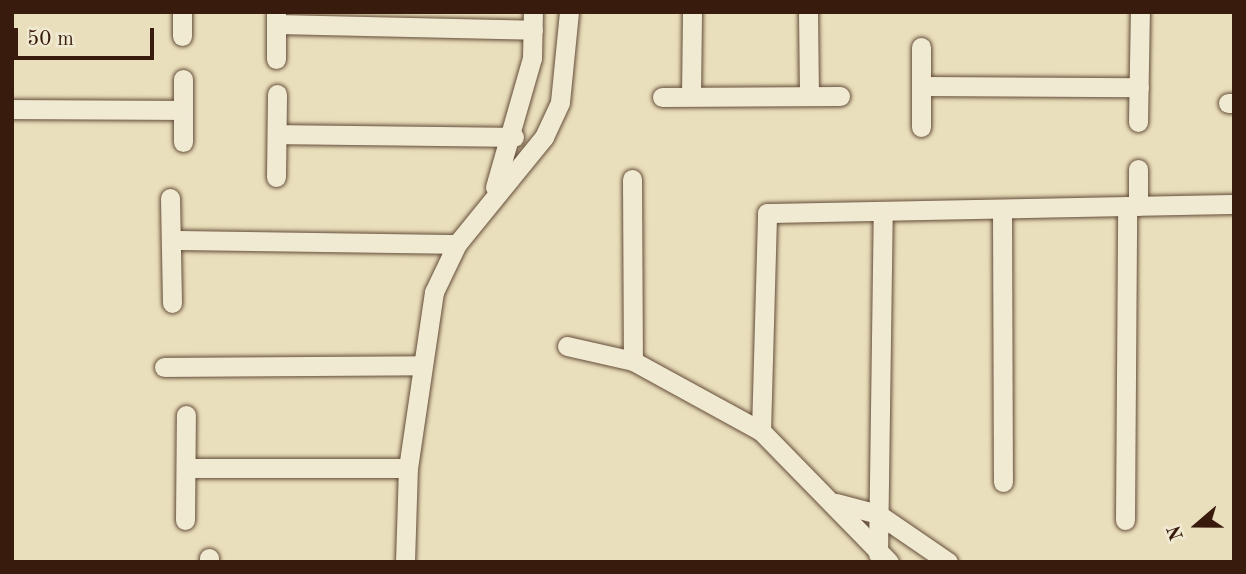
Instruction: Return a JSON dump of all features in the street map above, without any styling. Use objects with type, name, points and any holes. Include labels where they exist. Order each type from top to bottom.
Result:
[{"type":"street","points":[[182,12],[182,36]]},
{"type":"street","points":[[405,562],[408,468],[419,365],[434,292],[457,244],[489,201],[544,137],[560,102],[569,12]]},
{"type":"street","points":[[691,96],[692,12]]},
{"type":"street","points":[[808,12],[809,96]]},
{"type":"street","points":[[1138,122],[1140,12]]},
{"type":"street","points":[[275,58],[276,18],[533,21],[514,137],[489,201]]},
{"type":"street","points":[[921,47],[921,127]]},
{"type":"street","points":[[183,79],[183,142]]},
{"type":"street","points":[[921,86],[1139,87]]},
{"type":"street","points":[[276,177],[277,94]]},
{"type":"street","points":[[662,97],[840,96]]},
{"type":"street","points":[[12,109],[182,110]]},
{"type":"street","points":[[277,134],[514,137]]},
{"type":"street","points":[[1125,520],[1133,206],[1138,169]]},
{"type":"street","points":[[632,179],[633,361]]},
{"type":"street","points":[[170,198],[172,303]]},
{"type":"street","points":[[761,431],[767,214],[1234,204]]},
{"type":"street","points":[[1002,209],[1003,482]]},
{"type":"street","points":[[883,211],[878,514],[884,558]]},
{"type":"street","points":[[171,240],[457,244]]},
{"type":"street","points":[[566,346],[633,361],[761,431],[836,503],[884,558]]},
{"type":"street","points":[[164,367],[419,365]]},
{"type":"street","points":[[185,520],[187,415]]},
{"type":"street","points":[[186,468],[408,468]]},
{"type":"street","points":[[836,503],[878,514],[937,559]]}]
